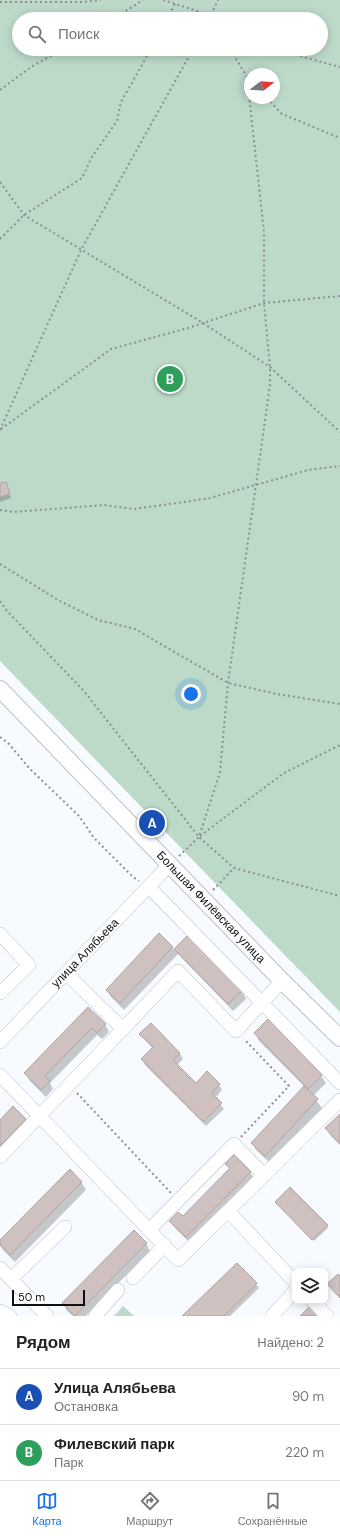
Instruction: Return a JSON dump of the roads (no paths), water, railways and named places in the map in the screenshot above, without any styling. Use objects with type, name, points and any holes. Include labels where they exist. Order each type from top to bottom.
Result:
[{"type":"main road","name":"Большая Филёвская улица","points":[[2,695],[175,860],[282,981],[340,1038]]},
{"type":"street","name":"улица Алябьева","points":[[0,1042],[175,860]]},
{"type":"street","points":[[149,887],[340,1084]]},
{"type":"street","points":[[0,934],[29,964],[0,993]]},
{"type":"street","points":[[0,1157],[178,971],[236,1031],[282,981]]},
{"type":"street","points":[[66,973],[123,1029]]},
{"type":"street","points":[[0,1075],[39,1117],[150,1229],[178,1260],[340,1100]]},
{"type":"street","points":[[150,1229],[234,1144],[264,1175]]},
{"type":"street","points":[[228,1211],[292,1279]]},
{"type":"street","points":[[10,1279],[65,1227]]},
{"type":"street","points":[[133,1278],[165,1245]]},
{"type":"street","points":[[0,1268],[42,1314]]},
{"type":"street","points":[[95,1316],[118,1290]]},
{"type":"street","points":[[272,1316],[292,1295]]},
{"type":"street","points":[[316,1304],[327,1316]]},
{"type":"street","points":[[0,1311],[10,1316]]},
{"type":"place","name":"Филевский парк","points":[[170,379]]},
{"type":"place","name":"Улица Алябьева","points":[[152,823]]}]
